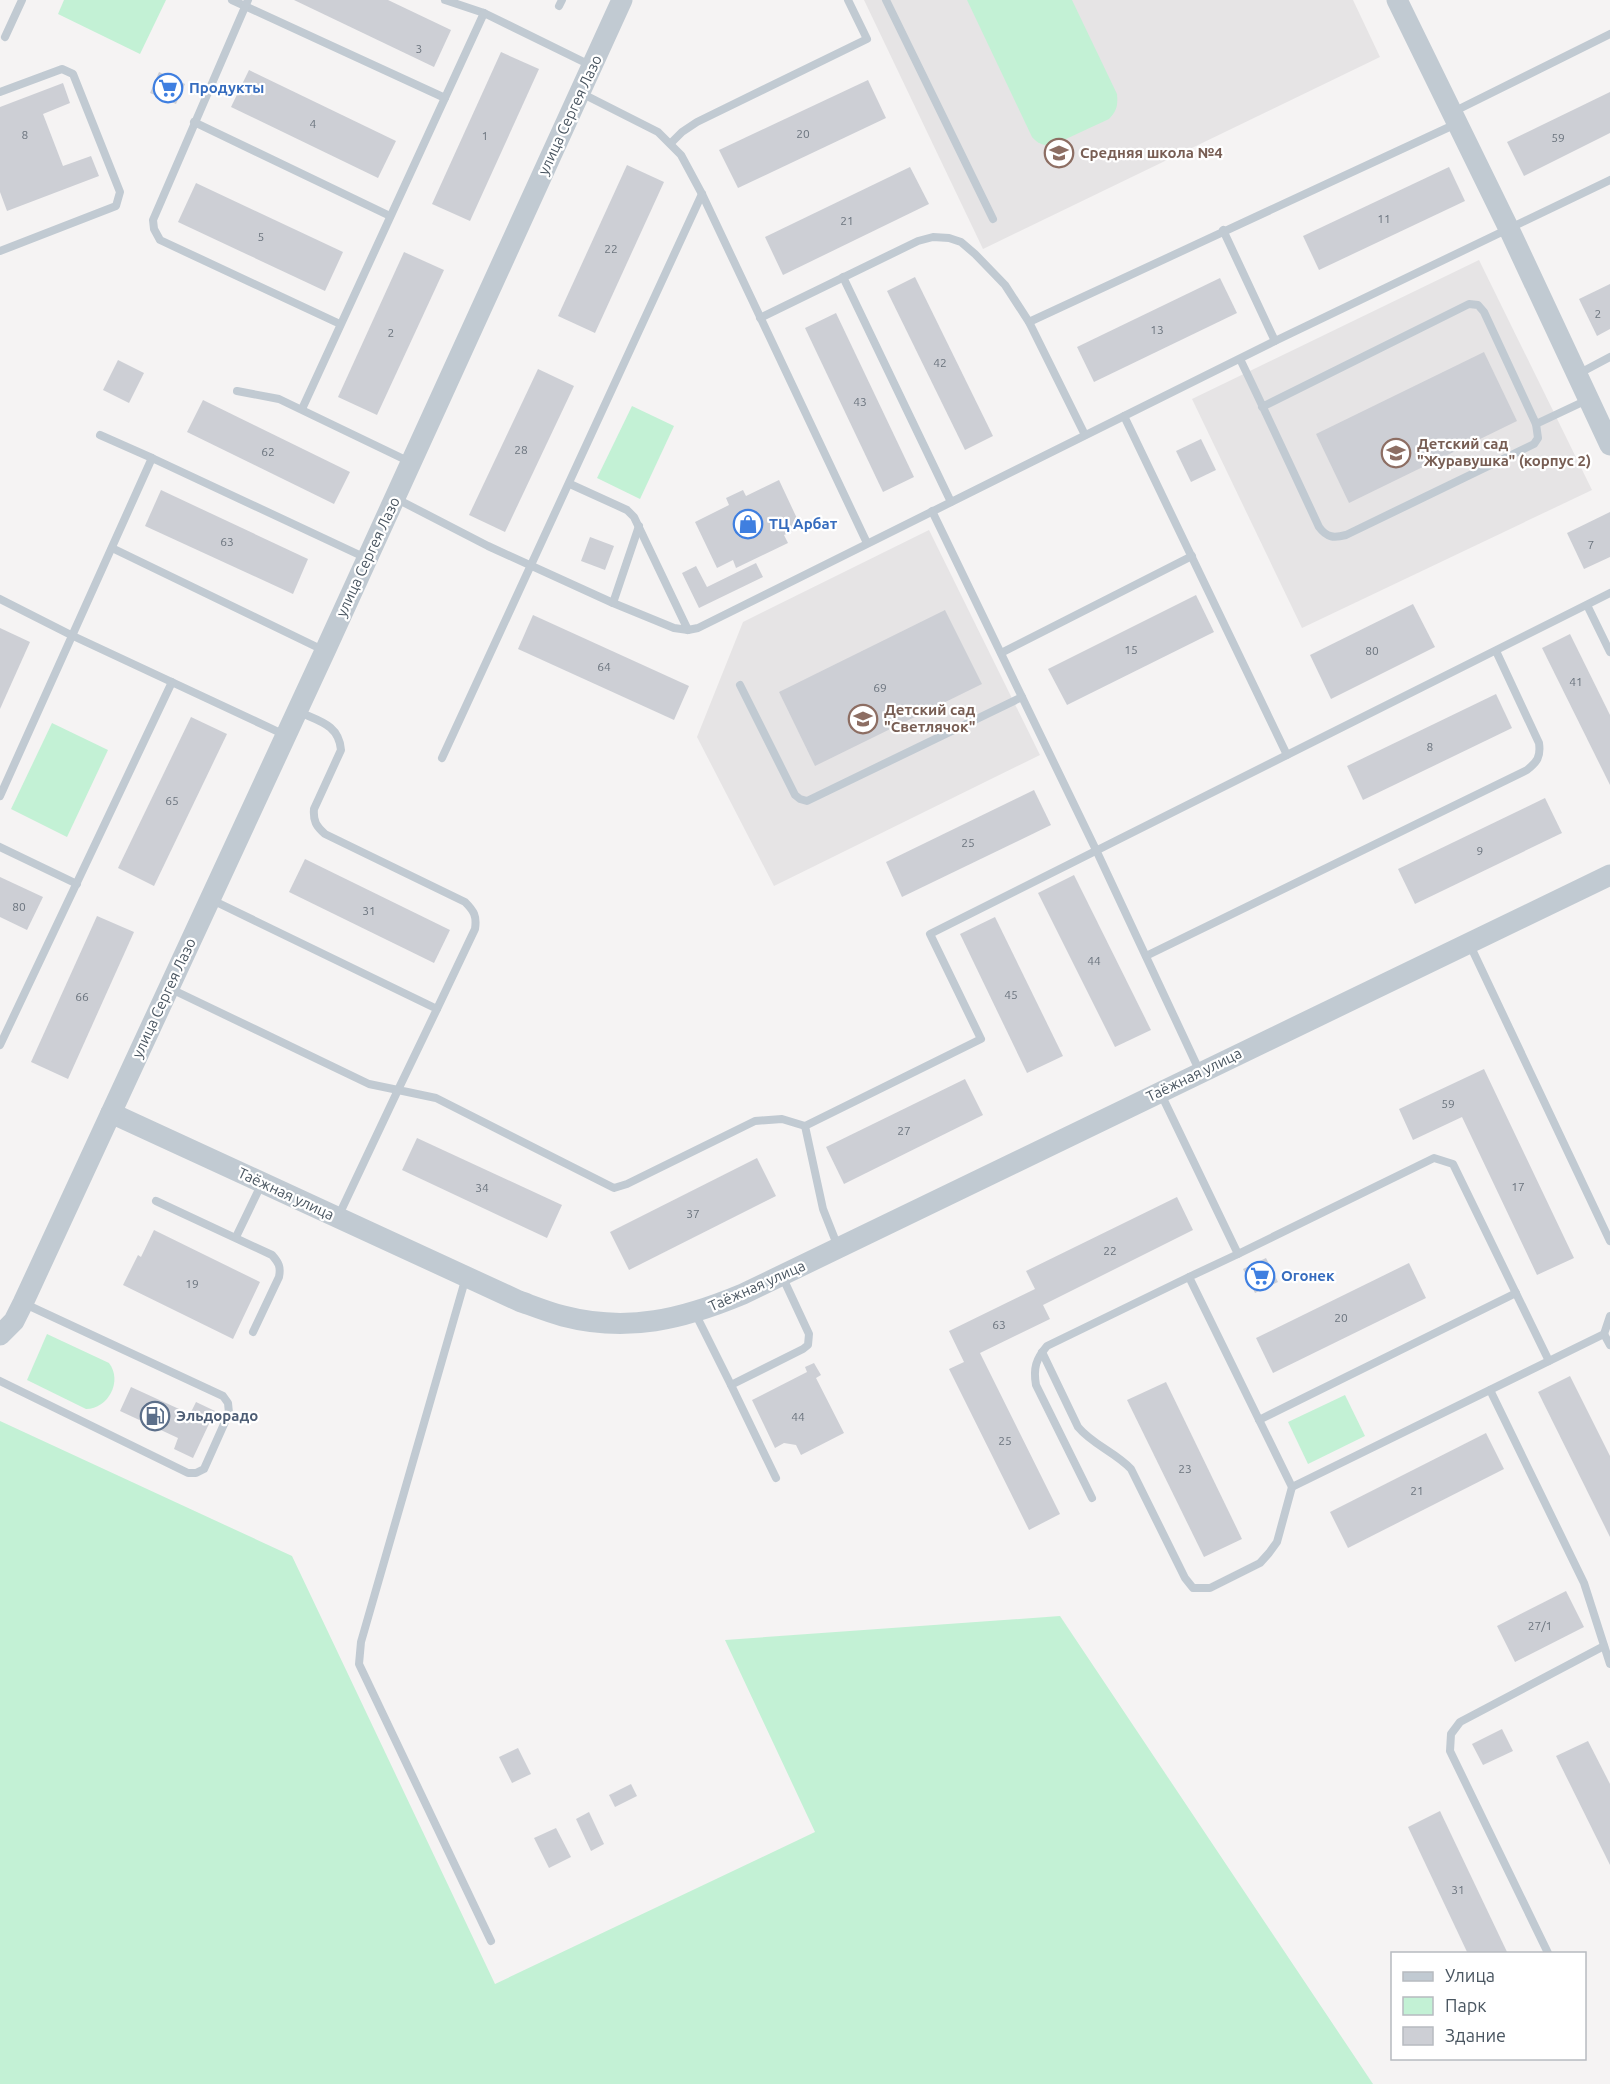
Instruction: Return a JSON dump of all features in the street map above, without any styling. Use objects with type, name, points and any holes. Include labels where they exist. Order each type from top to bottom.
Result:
[{"type":"street","name":"улица Сергея Лазо","points":[[111,1113],[622,0]]},
{"type":"street","points":[[1397,0],[1509,229],[1610,445]]},
{"type":"street","name":"Таёжная улица","points":[[111,1113],[519,1301],[562,1316],[605,1323],[638,1324],[695,1313],[782,1276],[1610,875]]},
{"type":"street","points":[[0,1335],[14,1321],[23,1303],[111,1113]]},
{"type":"lane","points":[[5,37],[22,0]]},
{"type":"lane","points":[[232,0],[247,3],[444,98]]},
{"type":"lane","points":[[445,0],[484,13],[592,66]]},
{"type":"lane","points":[[671,143],[682,132],[698,122],[867,39],[848,0]]},
{"type":"lane","points":[[886,0],[993,219]]},
{"type":"lane","points":[[247,3],[153,220],[154,229],[160,240],[340,324]]},
{"type":"lane","points":[[302,409],[484,13]]},
{"type":"lane","points":[[1029,322],[1223,231],[1455,117],[1610,34]]},
{"type":"lane","points":[[0,92],[62,69],[73,74],[120,192],[116,206],[0,251]]},
{"type":"lane","points":[[580,93],[658,132],[671,143],[691,172],[867,543]]},
{"type":"lane","points":[[194,122],[390,216]]},
{"type":"lane","points":[[395,498],[531,566],[613,603],[674,628],[688,630],[698,628],[1084,435],[1610,180]]},
{"type":"lane","points":[[442,758],[702,194]]},
{"type":"lane","points":[[1223,231],[1275,342]]},
{"type":"lane","points":[[760,318],[918,241],[933,237],[949,237],[961,242],[1005,285],[1029,322],[1084,435]]},
{"type":"lane","points":[[843,278],[951,502]]},
{"type":"lane","points":[[1240,359],[1262,407],[1319,527],[1325,535],[1334,538],[1347,535],[1534,444],[1538,438],[1536,424],[1484,312],[1478,305],[1470,304],[1262,407]]},
{"type":"lane","points":[[1577,374],[1610,357]]},
{"type":"lane","points":[[237,391],[279,399],[411,462]]},
{"type":"lane","points":[[1536,424],[1589,399]]},
{"type":"lane","points":[[1125,416],[1287,755]]},
{"type":"lane","points":[[100,435],[367,558]]},
{"type":"lane","points":[[0,796],[152,458]]},
{"type":"lane","points":[[570,484],[627,510],[634,517],[688,630]]},
{"type":"lane","points":[[932,511],[1097,852],[1200,1072]]},
{"type":"lane","points":[[613,603],[639,526]]},
{"type":"lane","points":[[112,548],[325,651]]},
{"type":"lane","points":[[1000,653],[1192,556]]},
{"type":"lane","points":[[169,988],[369,1084],[436,1098],[614,1188],[627,1184],[755,1121],[782,1119],[805,1126],[981,1039],[930,934],[1610,593]]},
{"type":"lane","points":[[0,599],[286,736]]},
{"type":"lane","points":[[1587,605],[1610,652]]},
{"type":"lane","points":[[1146,956],[1527,770],[1536,763],[1540,753],[1539,743],[1496,651]]},
{"type":"lane","points":[[0,1045],[172,682]]},
{"type":"lane","points":[[740,685],[795,795],[807,801],[1022,697]]},
{"type":"lane","points":[[297,711],[329,726],[340,740],[341,750],[314,809],[313,818],[317,827],[325,834],[465,902],[473,910],[476,918],[475,929],[338,1218]]},
{"type":"lane","points":[[0,847],[77,884]]},
{"type":"lane","points":[[210,899],[436,1009]]},
{"type":"lane","points":[[1468,943],[1610,1241]]},
{"type":"lane","points":[[1160,1092],[1238,1254]]},
{"type":"lane","points":[[805,1126],[823,1209],[838,1248]]},
{"type":"lane","points":[[1092,1498],[1036,1385],[1034,1370],[1047,1346],[1434,1158],[1453,1164],[1549,1361]]},
{"type":"lane","points":[[236,1238],[262,1183]]},
{"type":"lane","points":[[156,1201],[272,1255],[278,1262],[280,1269],[253,1332]]},
{"type":"lane","points":[[467,1276],[361,1642],[359,1664],[491,1941]]},
{"type":"lane","points":[[731,1385],[808,1345],[809,1334],[782,1276]]},
{"type":"lane","points":[[1042,1352],[1078,1427],[1086,1437],[1124,1461],[1131,1469],[1185,1578],[1193,1587],[1209,1588],[1260,1563],[1277,1542],[1292,1487],[1189,1277]]},
{"type":"lane","points":[[1259,1420],[1516,1293]]},
{"type":"lane","points":[[0,1381],[188,1473],[196,1473],[204,1469],[229,1413],[228,1403],[223,1396],[23,1303]]},
{"type":"lane","points":[[695,1313],[776,1478]]},
{"type":"lane","points":[[1292,1487],[1604,1334],[1610,1316]]},
{"type":"lane","points":[[1604,1334],[1610,1345]]},
{"type":"lane","points":[[1490,1390],[1584,1583],[1610,1665]]},
{"type":"lane","points":[[1548,1952],[1450,1751],[1451,1734],[1460,1722],[1604,1646]]},
{"type":"shaded area","name":"Средняя школа №4","points":[[864,0],[1353,0],[1380,57],[983,249]]},
{"type":"shaded area","name":"Детский сад \"Журавушка\" (корпус 2)","points":[[1479,260],[1592,490],[1302,628],[1192,399]]},
{"type":"shaded area","name":"Детский сад \"Светлячок\"","points":[[929,530],[1040,755],[774,886],[697,737],[743,622]]},
{"type":"green space","points":[[64,0],[166,0],[140,54],[58,14]]},
{"type":"green space","points":[[967,0],[1072,0],[1117,94],[1116,108],[1112,116],[1053,145],[1044,145],[1032,137]]},
{"type":"green space","points":[[632,406],[674,426],[640,499],[597,478]]},
{"type":"green space","points":[[52,723],[108,750],[67,837],[11,809]]},
{"type":"green space","points":[[47,1334],[109,1363],[113,1370],[114,1385],[107,1399],[94,1408],[86,1409],[27,1380]]},
{"type":"green space","points":[[1345,1395],[1365,1436],[1308,1464],[1288,1422]]},
{"type":"green space","points":[[0,1421],[292,1556],[495,1984],[815,1832],[725,1640],[1060,1616],[1373,2084],[0,2084]]},
{"type":"building","points":[[294,0],[388,0],[451,30],[434,67]]},
{"type":"building","points":[[501,52],[539,69],[470,221],[432,204]]},
{"type":"building","points":[[249,70],[396,141],[378,178],[231,107]]},
{"type":"building","name":"Продукты","points":[[159,72],[185,84],[176,104],[150,93]]},
{"type":"building","points":[[868,80],[886,118],[738,188],[719,150]]},
{"type":"building","points":[[63,83],[70,103],[43,114],[63,166],[91,156],[99,176],[7,211],[0,192],[0,107]]},
{"type":"building","points":[[1610,92],[1610,133],[1524,176],[1507,142]]},
{"type":"building","points":[[627,165],[664,182],[595,333],[558,316]]},
{"type":"building","points":[[910,167],[929,204],[783,275],[765,237]]},
{"type":"building","points":[[1449,167],[1465,201],[1319,270],[1303,236]]},
{"type":"building","points":[[196,183],[343,252],[325,291],[178,222]]},
{"type":"building","points":[[404,252],[444,270],[377,415],[338,397]]},
{"type":"building","points":[[915,277],[993,436],[965,450],[887,291]]},
{"type":"building","points":[[1220,278],[1237,313],[1094,382],[1077,347]]},
{"type":"building","points":[[1610,284],[1610,329],[1597,336],[1579,299]]},
{"type":"building","points":[[836,313],[914,477],[883,492],[805,328]]},
{"type":"building","points":[[1484,352],[1517,421],[1349,503],[1316,434]]},
{"type":"building","points":[[118,360],[144,373],[129,403],[103,390]]},
{"type":"building","points":[[538,369],[574,386],[505,532],[469,515]]},
{"type":"building","points":[[203,400],[350,472],[334,504],[187,432]]},
{"type":"building","points":[[1201,439],[1216,470],[1191,482],[1176,451]]},
{"type":"building","name":"ТЦ Арбат","points":[[779,480],[801,527],[784,535],[788,543],[736,568],[733,560],[717,568],[695,522],[729,505],[726,498],[743,490],[746,496]]},
{"type":"building","points":[[161,490],[308,559],[293,594],[145,526]]},
{"type":"building","points":[[1610,512],[1610,557],[1584,569],[1567,533]]},
{"type":"building","points":[[590,537],[614,546],[605,570],[581,561]]},
{"type":"building","points":[[756,563],[763,577],[699,608],[682,573],[696,566],[707,587]]},
{"type":"building","points":[[1196,595],[1214,632],[1067,705],[1048,669]]},
{"type":"building","points":[[1413,604],[1435,647],[1331,699],[1310,655]]},
{"type":"building","points":[[945,610],[982,684],[815,766],[779,692]]},
{"type":"building","points":[[533,615],[689,686],[674,720],[518,649]]},
{"type":"building","points":[[0,628],[30,642],[0,709]]},
{"type":"building","points":[[1570,634],[1610,715],[1610,785],[1542,648]]},
{"type":"building","points":[[1496,694],[1512,728],[1363,800],[1347,766]]},
{"type":"building","points":[[191,717],[227,734],[154,886],[118,868]]},
{"type":"building","points":[[1034,790],[1051,825],[902,897],[886,862]]},
{"type":"building","points":[[1545,798],[1562,833],[1415,904],[1398,869]]},
{"type":"building","points":[[305,859],[450,930],[434,963],[289,892]]},
{"type":"building","points":[[1074,875],[1151,1030],[1115,1047],[1038,893]]},
{"type":"building","points":[[0,877],[43,897],[27,930],[0,917]]},
{"type":"building","points":[[97,916],[134,932],[68,1079],[31,1062]]},
{"type":"building","points":[[995,917],[1063,1056],[1027,1073],[960,934]]},
{"type":"building","points":[[1484,1069],[1574,1258],[1537,1275],[1462,1117],[1413,1140],[1399,1109]]},
{"type":"building","points":[[965,1079],[983,1115],[844,1184],[826,1147]]},
{"type":"building","points":[[417,1138],[562,1205],[547,1238],[402,1170]]},
{"type":"building","points":[[757,1158],[776,1196],[629,1270],[610,1232]]},
{"type":"building","points":[[1177,1197],[1193,1230],[1043,1305],[1050,1319],[980,1353],[1060,1514],[1029,1530],[949,1369],[964,1362],[949,1331],[1035,1289],[1026,1271]]},
{"type":"building","points":[[154,1230],[260,1282],[233,1339],[123,1285],[138,1255],[141,1257]]},
{"type":"building","name":"Огонек","points":[[1266,1258],[1278,1282],[1255,1293],[1243,1269]]},
{"type":"building","points":[[1409,1263],[1426,1298],[1273,1373],[1256,1338]]},
{"type":"building","points":[[814,1363],[821,1375],[816,1378],[844,1433],[801,1455],[796,1445],[784,1443],[775,1448],[752,1400],[807,1372],[805,1367]]},
{"type":"building","points":[[1570,1376],[1610,1456],[1610,1537],[1538,1392]]},
{"type":"building","points":[[1166,1382],[1242,1539],[1204,1557],[1127,1400]]},
{"type":"building","points":[[131,1387],[190,1414],[196,1402],[215,1411],[193,1458],[174,1449],[178,1438],[120,1411]]},
{"type":"building","points":[[1486,1433],[1504,1469],[1348,1548],[1330,1512]]},
{"type":"building","points":[[1566,1591],[1584,1627],[1515,1662],[1497,1626]]},
{"type":"building","points":[[1502,1729],[1513,1751],[1483,1765],[1472,1744]]},
{"type":"building","points":[[1588,1741],[1610,1784],[1610,1865],[1556,1756]]},
{"type":"building","points":[[518,1748],[531,1774],[512,1783],[499,1757]]},
{"type":"building","points":[[631,1784],[637,1796],[615,1807],[609,1795]]},
{"type":"building","points":[[1440,1811],[1507,1952],[1467,1952],[1408,1827]]},
{"type":"building","points":[[589,1812],[604,1844],[591,1851],[576,1819]]},
{"type":"building","points":[[556,1828],[571,1857],[549,1868],[534,1838]]},
{"type":"place","name":"Продукты","points":[[168,88]]},
{"type":"place","name":"Средняя школа №4","points":[[1059,153]]},
{"type":"place","name":"Детский сад \"Журавушка\" (корпус 2)","points":[[1396,453]]},
{"type":"place","name":"ТЦ Арбат","points":[[748,524]]},
{"type":"place","name":"Детский сад \"Светлячок\"","points":[[863,719]]},
{"type":"place","name":"Огонек","points":[[1260,1276]]},
{"type":"place","name":"Эльдорадо","points":[[155,1416]]}]
